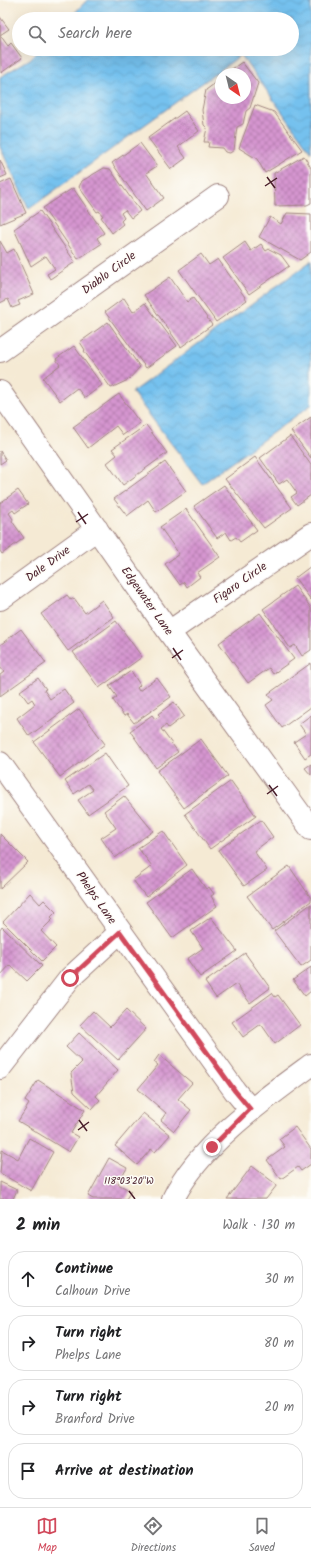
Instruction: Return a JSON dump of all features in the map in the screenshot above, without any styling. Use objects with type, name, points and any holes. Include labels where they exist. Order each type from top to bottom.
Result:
[{"type":"street","name":"Diablo Circle","points":[[0,351],[218,196]]},
{"type":"street","name":"Edgewater Lane","points":[[0,392],[169,632],[311,829]]},
{"type":"street","name":"Dale Drive","points":[[0,599],[97,529]]},
{"type":"street","name":"Figaro Circle","points":[[169,632],[311,534]]},
{"type":"street","name":"Phelps Lane","points":[[0,763],[120,932],[235,1091],[250,1109]]},
{"type":"street","points":[[0,1068],[70,978],[120,932]]},
{"type":"street","points":[[173,1199],[180,1183],[198,1162],[250,1109],[311,1065]]},
{"type":"water","points":[[87,0],[311,0],[311,152],[242,56],[299,56],[299,12],[76,12]]},
{"type":"water","points":[[33,56],[240,56],[223,68],[215,68],[215,74],[29,209],[0,147],[0,77]]},
{"type":"water","points":[[311,261],[311,405],[202,484],[132,392]]},
{"type":"building","points":[[0,17],[9,29],[0,35]]},
{"type":"building","points":[[0,35],[8,46],[11,43],[12,44],[12,56],[21,56],[22,58],[1,73]]},
{"type":"building","points":[[242,62],[247,68],[234,68]]},
{"type":"building","points":[[251,74],[258,83],[250,108],[246,111],[243,124],[237,127],[234,150],[230,153],[225,152],[222,148],[208,147],[209,142],[204,142],[207,128],[204,125],[202,110],[206,90],[215,83],[215,104],[251,104]]},
{"type":"building","points":[[255,105],[274,112],[302,150],[265,173],[257,159],[239,148]]},
{"type":"building","points":[[185,111],[199,131],[178,147],[186,158],[171,169],[148,138]]},
{"type":"building","points":[[140,143],[157,166],[146,173],[164,198],[146,211],[112,163]]},
{"type":"building","points":[[304,156],[311,168],[311,203],[307,205],[275,206],[274,173]]},
{"type":"building","points":[[0,160],[7,175],[0,178]]},
{"type":"building","points":[[104,168],[110,169],[140,211],[131,218],[125,210],[121,213],[124,218],[121,221],[123,224],[112,233],[101,217],[103,216],[99,211],[97,212],[79,187],[82,181]]},
{"type":"building","points":[[11,179],[26,213],[0,224],[0,184]]},
{"type":"building","points":[[73,188],[104,233],[97,238],[101,244],[78,259],[43,208]]},
{"type":"building","points":[[40,211],[75,262],[50,279],[47,274],[55,269],[46,256],[31,266],[14,229]]},
{"type":"building","points":[[287,213],[311,214],[311,252],[300,260],[259,237],[270,217],[281,224]]},
{"type":"building","points":[[0,241],[7,253],[14,249],[34,294],[18,301],[20,305],[12,308],[8,299],[0,303]]},
{"type":"building","points":[[245,242],[251,251],[261,244],[266,251],[269,249],[281,255],[289,266],[249,294],[223,258]]},
{"type":"building","points":[[201,254],[209,265],[218,259],[247,300],[216,322],[179,270]]},
{"type":"building","points":[[170,277],[187,302],[193,298],[212,325],[181,347],[144,295]]},
{"type":"building","points":[[124,298],[133,312],[145,303],[177,346],[146,368],[105,312]]},
{"type":"building","points":[[108,322],[140,367],[128,380],[111,388],[84,351],[85,350],[80,342]]},
{"type":"building","points":[[74,346],[102,385],[85,398],[77,388],[60,401],[43,378],[60,365],[56,359]]},
{"type":"building","points":[[119,394],[140,423],[123,435],[116,426],[88,448],[73,427]]},
{"type":"building","points":[[311,417],[311,458],[291,431]]},
{"type":"building","points":[[146,425],[167,453],[123,485],[107,463],[117,455],[112,449]]},
{"type":"building","points":[[290,436],[311,465],[311,495],[297,505],[291,497],[297,493],[287,479],[279,484],[260,458]]},
{"type":"building","points":[[0,451],[6,460],[0,464]]},
{"type":"building","points":[[255,457],[292,508],[264,528],[225,479]]},
{"type":"building","points":[[165,462],[186,491],[156,512],[148,500],[127,516],[114,499]]},
{"type":"building","points":[[224,485],[257,530],[240,542],[236,537],[231,540],[226,532],[217,538],[194,506]]},
{"type":"building","points":[[18,490],[28,504],[15,513],[13,510],[9,513],[13,519],[12,521],[24,538],[2,554],[0,551],[0,503]]},
{"type":"building","points":[[186,509],[220,557],[197,573],[200,577],[187,587],[184,582],[180,585],[165,564],[179,554],[160,527]]},
{"type":"building","points":[[311,566],[311,600],[295,578]]},
{"type":"building","points":[[295,586],[311,608],[311,650],[302,656],[295,645],[290,648],[263,609]]},
{"type":"building","points":[[67,595],[71,600],[74,598],[85,613],[102,600],[114,617],[68,651],[41,614]]},
{"type":"building","points":[[260,613],[294,659],[273,674],[269,668],[248,683],[219,643]]},
{"type":"building","points":[[116,621],[142,657],[99,688],[73,652]]},
{"type":"building","points":[[21,629],[46,663],[0,696],[0,675],[4,672],[0,667],[0,645]]},
{"type":"building","points":[[311,663],[311,707],[282,728],[266,705],[273,700],[268,694]]},
{"type":"building","points":[[131,671],[140,685],[137,688],[139,691],[157,678],[171,697],[134,723],[127,714],[124,716],[113,700],[117,697],[109,686]]},
{"type":"building","points":[[38,678],[46,689],[44,690],[50,699],[64,689],[74,703],[29,736],[17,718],[35,704],[32,699],[28,702],[20,691]]},
{"type":"building","points":[[174,702],[184,716],[168,728],[166,725],[161,729],[178,752],[156,768],[130,731],[152,715],[155,719],[160,716],[158,714]]},
{"type":"building","points":[[79,709],[105,744],[60,777],[34,742]]},
{"type":"building","points":[[311,715],[311,754],[305,758],[294,742],[306,734],[299,724]]},
{"type":"building","points":[[201,739],[228,776],[184,808],[157,771]]},
{"type":"building","points":[[105,753],[128,786],[88,814],[78,800],[93,790],[88,784],[74,794],[65,781]]},
{"type":"building","points":[[311,764],[311,775],[305,768]]},
{"type":"building","points":[[231,781],[256,816],[210,849],[185,814]]},
{"type":"building","points":[[124,796],[153,831],[115,858],[101,838],[116,828],[104,811]]},
{"type":"building","points":[[261,820],[273,837],[254,851],[267,870],[244,886],[218,850]]},
{"type":"building","points":[[163,831],[187,865],[146,897],[133,880],[152,866],[138,848]]},
{"type":"building","points":[[0,834],[28,862],[0,889]]},
{"type":"building","points":[[289,866],[311,898],[311,901],[272,930],[247,896]]},
{"type":"building","points":[[192,869],[206,889],[209,887],[214,894],[211,896],[217,906],[172,938],[146,902]]},
{"type":"building","points":[[30,893],[40,904],[44,900],[56,912],[51,917],[53,919],[41,931],[56,947],[42,961],[3,922]]},
{"type":"building","points":[[311,904],[311,960],[301,967],[274,931]]},
{"type":"building","points":[[211,917],[237,951],[200,977],[187,959],[203,948],[191,931]]},
{"type":"building","points":[[2,927],[42,966],[27,981],[10,965],[0,976],[0,930]]},
{"type":"building","points":[[245,953],[270,988],[250,1003],[236,984],[216,998],[205,982]]},
{"type":"building","points":[[311,967],[311,991],[305,996],[293,980]]},
{"type":"building","points":[[272,993],[275,997],[278,995],[300,1025],[275,1044],[261,1024],[243,1037],[232,1022]]},
{"type":"building","points":[[126,1010],[146,1029],[118,1060],[80,1025],[93,1011],[110,1027]]},
{"type":"building","points":[[79,1033],[118,1070],[96,1096],[100,1100],[92,1109],[74,1092],[71,1073],[82,1062],[66,1047]]},
{"type":"building","points":[[159,1055],[192,1083],[178,1099],[191,1110],[174,1131],[161,1120],[166,1113],[138,1089],[158,1065],[154,1062]]},
{"type":"building","points":[[38,1080],[85,1110],[71,1133],[78,1137],[69,1152],[18,1121],[29,1104],[25,1101]]},
{"type":"building","points":[[143,1113],[170,1135],[155,1152],[151,1149],[137,1165],[115,1146]]},
{"type":"building","points":[[295,1127],[311,1149],[311,1164],[301,1171],[298,1167],[281,1179],[267,1160],[285,1147],[279,1139]]},
{"type":"building","points":[[29,1138],[53,1152],[31,1191],[0,1173],[2,1150],[18,1159]]},
{"type":"building","points":[[109,1158],[127,1168],[118,1184],[131,1191],[126,1199],[93,1199],[88,1196]]},
{"type":"building","points":[[252,1166],[277,1185],[266,1199],[227,1199]]},
{"type":"building","points":[[0,1182],[17,1190],[13,1199],[0,1199]]},
{"type":"route","points":[[70,978],[120,932],[235,1091],[250,1109],[212,1147]]}]
